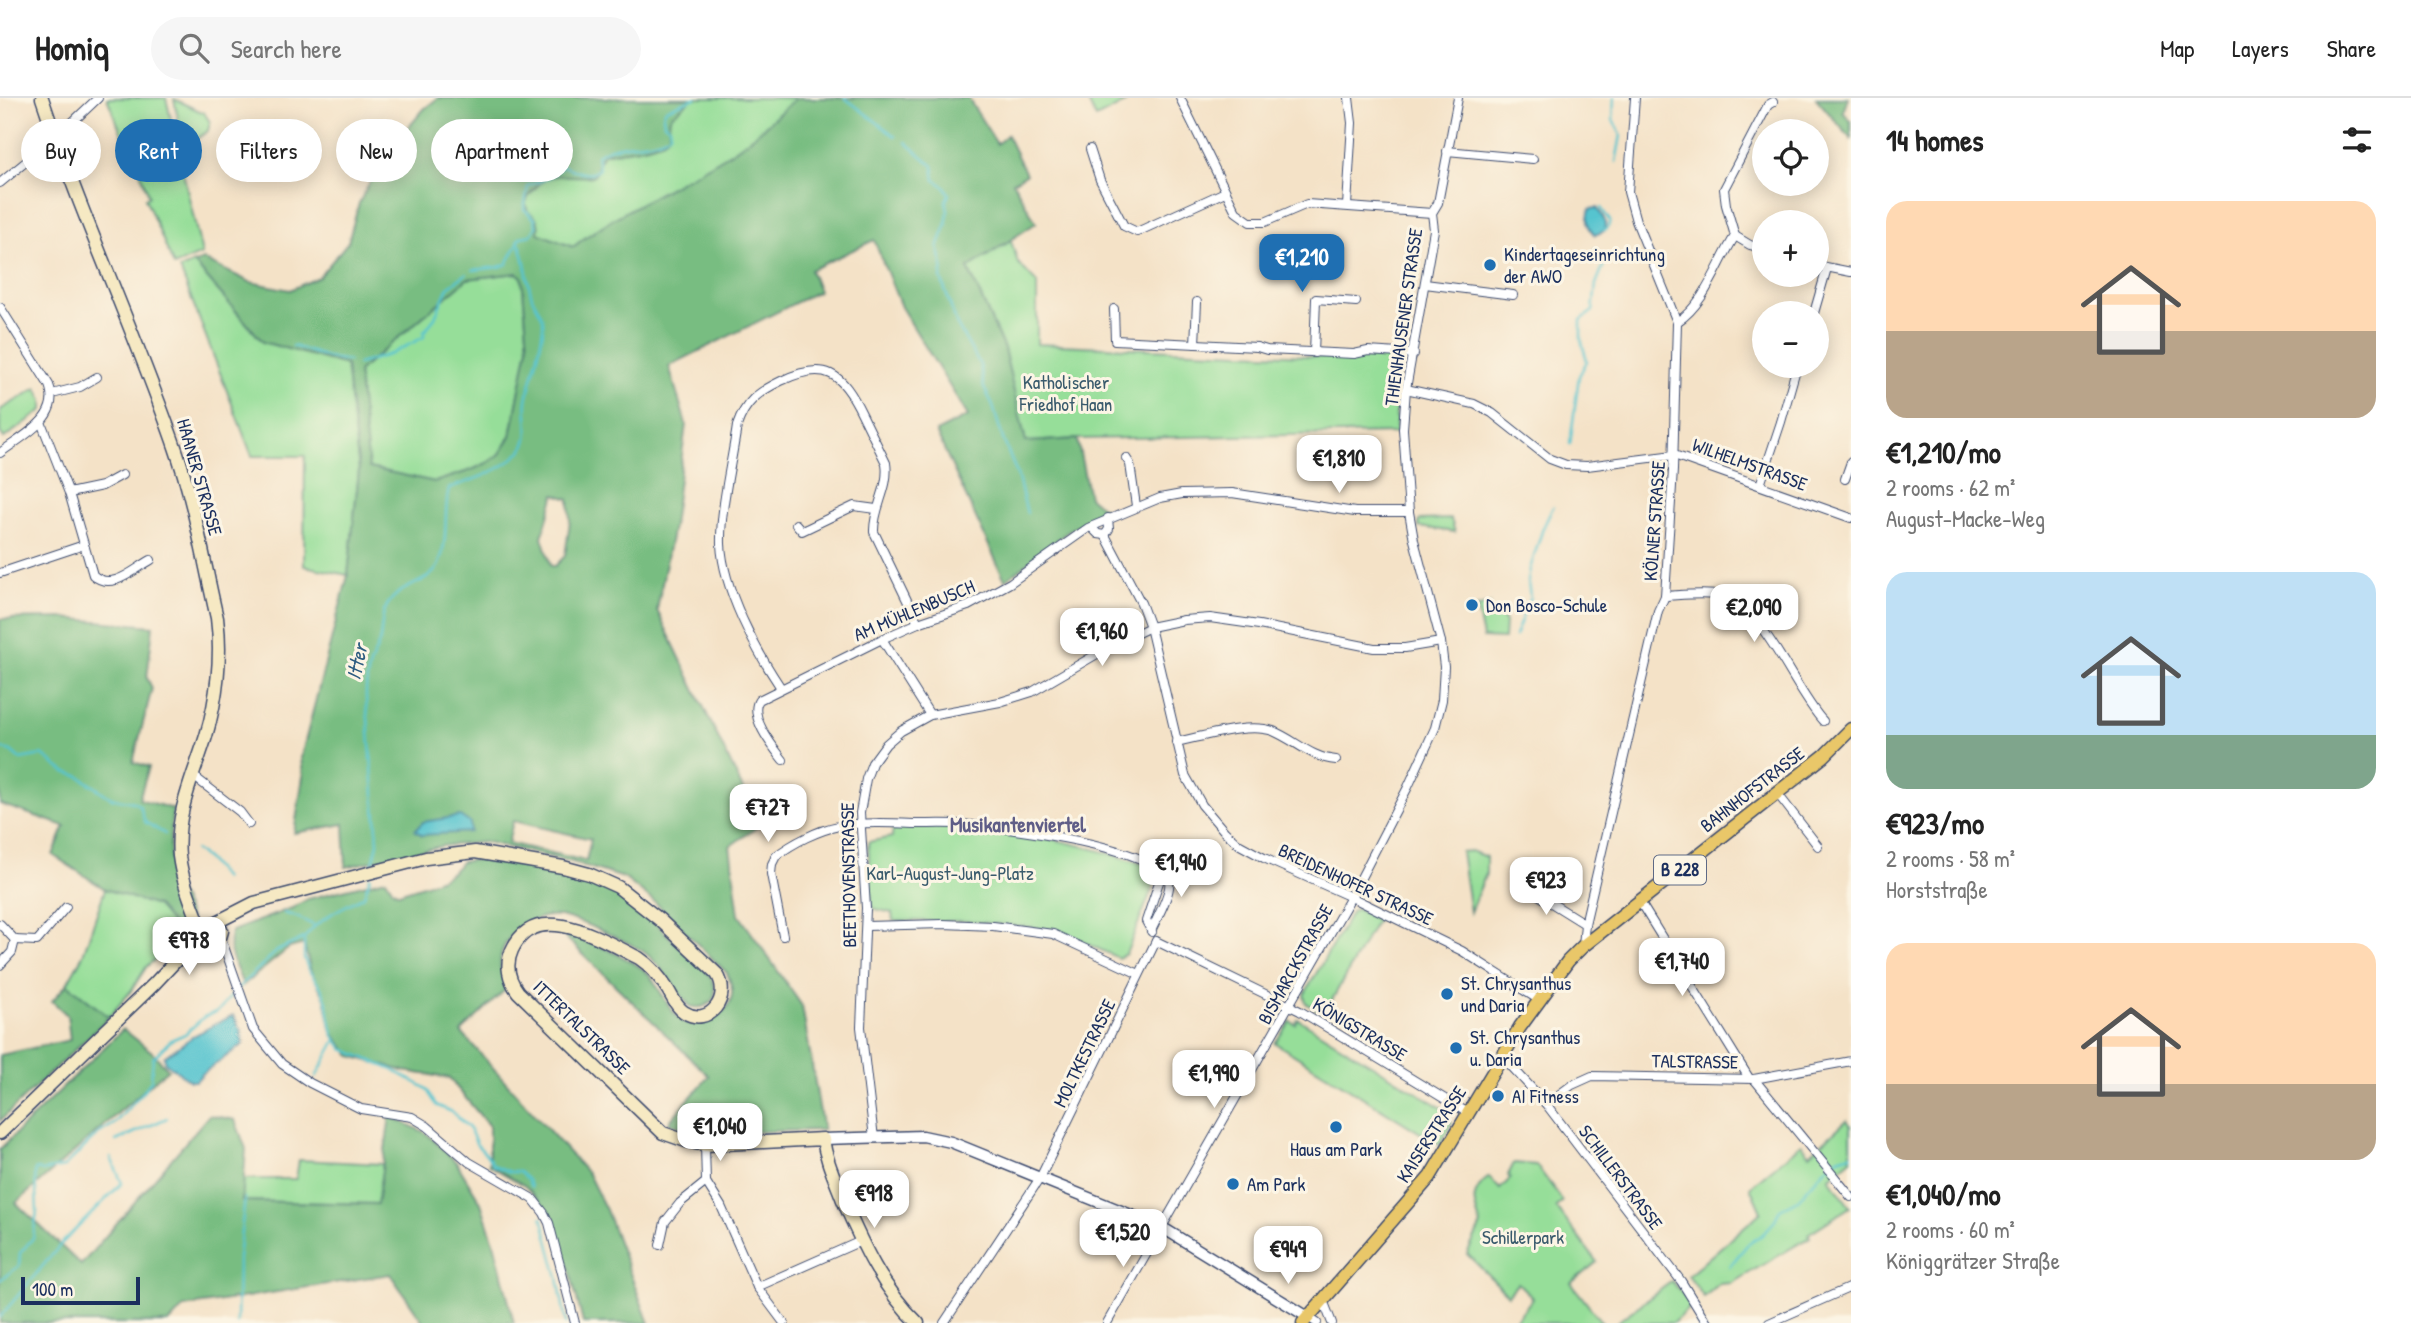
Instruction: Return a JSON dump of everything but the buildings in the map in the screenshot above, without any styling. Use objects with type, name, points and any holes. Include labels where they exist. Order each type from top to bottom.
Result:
[{"type":"main road","name":"HAANER STRASSE","points":[[42,98],[49,119]]},
{"type":"main road","name":"HAANER STRASSE","points":[[72,182],[175,447],[217,618],[219,643],[214,703],[180,822],[179,856],[184,881],[211,933]]},
{"type":"main road","name":"BAHNHOFSTRASSE","points":[[1502,1056],[1539,1000],[1583,946],[1849,736]]},
{"type":"main road","name":"ITTERTALSTRASSE","points":[[0,1133],[154,984],[211,933],[281,897],[426,858],[475,852],[589,874],[618,887],[674,933],[720,979],[722,995],[719,1003],[709,1013],[697,1016],[680,1009],[648,964],[618,947],[560,924],[542,925],[532,929],[511,951],[510,978],[527,1003],[663,1133],[705,1145],[823,1139]]},
{"type":"main road","name":"KAISERSTRASSE","points":[[1309,1321],[1323,1300],[1430,1177],[1502,1056]]},
{"type":"main road","points":[[823,1139],[825,1155],[861,1241],[900,1306],[918,1323]]},
{"type":"street","points":[[75,119],[98,98]]},
{"type":"street","points":[[1181,98],[1236,212],[1250,222],[1265,222],[1307,204],[1432,213]]},
{"type":"street","points":[[1347,206],[1352,123],[1349,98]]},
{"type":"street","name":"THIENHAUSENER STRASSE","points":[[1351,897],[1408,785],[1434,727],[1442,700],[1444,667],[1441,642],[1409,512],[1403,429],[1406,389],[1434,230],[1432,213],[1437,204],[1458,98]]},
{"type":"street","name":"KÖLNER STRASSE","points":[[1583,946],[1585,923],[1648,647],[1665,596],[1674,454],[1677,322],[1636,221],[1629,192],[1635,98]]},
{"type":"street","points":[[1752,246],[1735,236],[1724,189],[1768,105],[1773,102]]},
{"type":"street","points":[[1090,149],[1100,180],[1128,230],[1137,232],[1154,226],[1225,192]]},
{"type":"street","points":[[1447,151],[1533,159]]},
{"type":"street","points":[[0,183],[21,165]]},
{"type":"street","points":[[1677,322],[1689,314],[1701,298],[1735,236]]},
{"type":"street","points":[[1829,268],[1851,272]]},
{"type":"street","points":[[1426,284],[1513,295]]},
{"type":"street","points":[[1314,353],[1316,299],[1356,302]]},
{"type":"street","points":[[1195,344],[1197,302]]},
{"type":"street","points":[[0,307],[52,394],[50,410],[41,422],[0,453]]},
{"type":"street","points":[[1114,309],[1115,340],[1257,346],[1267,350],[1314,353],[1354,354],[1368,351],[1414,354]]},
{"type":"street","points":[[781,688],[735,601],[724,565],[722,532],[737,426],[743,410],[753,398],[770,386],[793,375],[820,371],[835,375],[851,391],[886,463],[887,478],[873,521],[877,542],[918,623]]},
{"type":"street","points":[[52,394],[80,387],[97,377]]},
{"type":"street","points":[[1760,485],[1794,378]]},
{"type":"street","name":"WILHELMSTRASSE","points":[[1406,389],[1474,404],[1492,414],[1550,459],[1566,465],[1587,466],[1674,454],[1851,518]]},
{"type":"street","points":[[41,422],[69,494],[93,575],[100,580],[126,578],[150,560]]},
{"type":"street","points":[[1126,458],[1130,464],[1136,506]]},
{"type":"street","points":[[1845,479],[1851,462]]},
{"type":"street","points":[[69,494],[102,486],[122,475]]},
{"type":"street","name":"AM MÜHLENBUSCH","points":[[783,761],[768,739],[755,712],[759,700],[882,639],[968,606],[1000,590],[1073,537],[1136,506],[1182,494],[1222,492],[1355,512],[1409,512]]},
{"type":"street","points":[[796,524],[802,531],[854,506],[876,509]]},
{"type":"street","points":[[1091,527],[1098,534],[1105,535],[1109,528],[1108,518]]},
{"type":"street","name":"BREIDENHOFER STRASSE","points":[[1105,535],[1141,603],[1150,627],[1179,759],[1192,790],[1224,832],[1240,845],[1264,858],[1462,951],[1539,1000]]},
{"type":"street","points":[[0,573],[84,545]]},
{"type":"street","points":[[1665,596],[1722,596],[1738,601],[1751,614],[1813,711],[1823,721]]},
{"type":"street","name":"BEETHOVENSTRASSE","points":[[874,1138],[861,1027],[866,926],[861,800],[872,763],[886,744],[901,731],[930,715],[1000,702],[1032,692],[1109,647],[1150,627],[1184,620],[1210,618],[1259,625],[1374,648],[1405,648],[1441,642]]},
{"type":"street","points":[[882,639],[930,715]]},
{"type":"street","points":[[1176,742],[1257,728],[1272,731],[1322,759],[1336,760]]},
{"type":"street","points":[[192,775],[240,812],[249,824]]},
{"type":"street","points":[[1777,793],[1818,846]]},
{"type":"street","points":[[783,936],[771,874],[776,856],[825,829],[861,824],[972,825],[1041,834],[1114,850],[1163,870],[1147,916],[1147,924],[1156,941]]},
{"type":"street","points":[[1524,886],[1585,923]]},
{"type":"street","name":"BISMARCKSTRASSE","points":[[1107,1323],[1351,897]]},
{"type":"street","points":[[1640,902],[1751,1079],[1851,1197]]},
{"type":"street","points":[[0,924],[15,940],[37,941],[66,908]]},
{"type":"street","points":[[866,926],[968,925],[1053,934],[1139,974]]},
{"type":"street","name":"HAANER STRASSE","points":[[211,933],[230,966],[253,1029],[270,1051],[292,1072],[360,1109],[412,1117],[427,1126],[469,1162],[533,1199],[549,1223],[575,1323]]},
{"type":"street","points":[[0,965],[12,951],[15,940]]},
{"type":"street","name":"KÖNIGSTRASSE","points":[[1156,941],[1290,1006],[1468,1113]]},
{"type":"street","name":"MOLTKESTRASSE","points":[[944,1323],[1040,1178],[1156,941]]},
{"type":"street","name":"SCHILLERSTRASSE","points":[[1502,1056],[1546,1104],[1676,1274],[1707,1323]]},
{"type":"street","name":"TALSTRASSE","points":[[1546,1104],[1572,1085],[1592,1076],[1751,1079],[1851,1062]]},
{"type":"street","points":[[823,1139],[923,1136],[939,1138],[1163,1228],[1309,1321]]},
{"type":"street","points":[[705,1145],[706,1182],[721,1206],[757,1287],[784,1323]]},
{"type":"street","points":[[660,1245],[665,1222],[680,1203],[706,1182]]},
{"type":"street","points":[[842,1196],[874,1183]]},
{"type":"street","points":[[861,1188],[868,1205]]},
{"type":"street","points":[[757,1287],[861,1241]]},
{"type":"street","points":[[1769,1323],[1851,1287]]},
{"type":"street","points":[[1323,1300],[1332,1323]]},
{"type":"green space","points":[[107,98],[166,98],[171,119],[116,119]]},
{"type":"green space","points":[[438,98],[693,98],[670,117],[669,134],[666,138],[640,148],[604,153],[599,160],[597,172],[584,177],[573,176],[573,119],[431,119],[431,182],[541,182],[533,190],[525,208],[537,221],[538,233],[573,247],[610,221],[739,147],[796,98],[968,98],[997,144],[1007,135],[1026,174],[1013,182],[1036,223],[968,268],[1004,349],[1026,442],[1077,439],[1089,497],[1107,511],[1070,530],[1005,580],[936,432],[968,416],[901,307],[874,240],[810,270],[819,291],[669,366],[686,424],[673,526],[657,610],[760,825],[730,846],[739,915],[802,1006],[823,1130],[693,1133],[669,1122],[709,1076],[558,930],[607,950],[642,969],[654,981],[676,1015],[686,1023],[700,1023],[715,1018],[730,1001],[732,986],[727,973],[658,905],[624,878],[572,862],[486,842],[442,846],[346,867],[344,824],[294,833],[303,777],[301,757],[348,575],[359,470],[346,365],[263,342],[194,263],[204,260],[250,282],[290,290],[319,277],[348,242],[359,203],[370,182],[417,182],[416,119]],"holes":[[[517,273],[522,277],[528,347],[511,436],[500,454],[472,470],[435,482],[369,468],[358,372],[467,279]],[[555,494],[569,499],[570,521],[565,556],[555,566],[551,566],[542,537]],[[513,821],[591,839],[586,861],[508,843]]]},
{"type":"green space","points":[[693,98],[796,98],[739,147],[610,221],[573,247],[537,233],[537,220],[528,212],[525,202],[541,182],[573,182],[573,175],[592,176],[604,154],[640,148],[666,138],[669,134],[670,117]]},
{"type":"green space","points":[[1086,98],[1123,98],[1125,103],[1096,118]]},
{"type":"green space","points":[[1816,98],[1848,98],[1843,112],[1851,121],[1851,139]]},
{"type":"green space","points":[[174,99],[204,113],[210,122],[208,131],[202,135],[202,119],[178,119]]},
{"type":"green space","points":[[144,182],[185,182],[202,254],[174,266],[145,198],[149,196]]},
{"type":"green space","name":"Katholischer Friedhof Haan","points":[[1011,241],[1018,263],[1037,283],[1037,344],[1353,358],[1401,357],[1396,389],[1396,433],[1026,442],[1004,349],[968,268]]},
{"type":"green space","points":[[194,263],[263,342],[346,365],[359,470],[348,575],[304,566],[305,456],[252,456],[180,269]]},
{"type":"green space","points":[[517,273],[522,277],[528,347],[511,436],[500,454],[472,470],[435,482],[368,468],[358,372],[467,279]]},
{"type":"green space","points":[[37,388],[43,400],[43,410],[4,438],[0,432],[0,410]]},
{"type":"green space","points":[[1451,519],[1455,532],[1419,527],[1419,520]]},
{"type":"green space","points":[[1490,604],[1489,618],[1502,615],[1505,622],[1504,639],[1483,638],[1477,608]]},
{"type":"green space","points":[[61,618],[153,626],[147,678],[152,688],[133,762],[149,767],[139,799],[173,809],[170,859],[175,884],[191,926],[192,934],[186,941],[157,906],[105,889],[53,855],[65,826],[0,804],[0,619]]},
{"type":"green space","name":"Karl-August-Jung-Platz","points":[[951,826],[1051,839],[1148,866],[1154,872],[1154,884],[1126,954],[1118,958],[1058,930],[967,921],[893,921],[892,913],[872,908],[868,842],[892,837],[893,827]]},
{"type":"green space","points":[[1471,851],[1486,857],[1486,874],[1470,912],[1461,852]]},
{"type":"green space","points":[[472,860],[554,871],[594,882],[630,901],[711,977],[715,994],[711,1002],[703,1006],[690,1006],[657,964],[644,952],[589,926],[567,918],[550,916],[532,921],[515,932],[501,956],[507,988],[461,1032],[588,1174],[606,1210],[649,1323],[583,1323],[570,1271],[551,1214],[525,1186],[489,1165],[489,1126],[449,1078],[404,1071],[351,1056],[332,1032],[325,998],[311,972],[304,944],[289,948],[243,985],[235,965],[230,951],[232,931],[308,899],[386,879],[393,890],[399,893],[442,878],[461,862]]},
{"type":"green space","points":[[105,889],[157,906],[186,941],[163,953],[147,966],[131,991],[109,1017],[67,984],[83,955]]},
{"type":"green space","points":[[1357,909],[1377,920],[1324,1014],[1306,1003],[1304,995],[1352,911]]},
{"type":"green space","points":[[67,984],[109,1017],[0,1121],[0,1055],[70,1040],[67,1015],[52,1001]]},
{"type":"green space","points":[[1298,1019],[1447,1111],[1444,1116],[1452,1122],[1440,1145],[1275,1043],[1290,1021],[1295,1024]]},
{"type":"green space","points":[[123,1029],[168,1069],[16,1203],[81,1265],[209,1115],[235,1120],[246,1149],[242,1201],[377,1204],[390,1116],[426,1133],[456,1162],[481,1203],[514,1323],[424,1323],[390,1274],[184,1307],[167,1323],[0,1323],[0,1149]]},
{"type":"green space","points":[[1847,1120],[1851,1126],[1851,1159],[1829,1178],[1850,1207],[1808,1234],[1810,1237],[1732,1283],[1719,1284],[1704,1297],[1688,1276],[1761,1212],[1750,1187],[1801,1144],[1810,1154]]},
{"type":"green space","points":[[299,1160],[383,1164],[378,1204],[242,1201],[244,1179],[296,1179]]},
{"type":"green space","name":"Schillerpark","points":[[1514,1163],[1536,1165],[1563,1201],[1556,1207],[1597,1262],[1571,1283],[1602,1323],[1513,1323],[1533,1298],[1518,1283],[1508,1295],[1467,1254],[1481,1225],[1474,1199],[1478,1188],[1489,1177],[1500,1189],[1510,1179],[1508,1175]]},
{"type":"green space","points":[[1672,1281],[1692,1305],[1673,1323],[1616,1323]]},
{"type":"water","points":[[1597,208],[1604,219],[1605,228],[1595,235],[1588,220],[1590,209]]},
{"type":"water","points":[[460,816],[470,823],[470,832],[422,835],[415,830],[423,822]]},
{"type":"water","points":[[233,1015],[241,1031],[243,1044],[196,1081],[190,1081],[166,1063],[164,1057],[195,1035]]},
{"type":"waterway","name":"Itter","points":[[372,867],[378,843],[366,692],[368,671],[379,642],[385,610],[396,595],[431,575],[439,564],[444,545],[449,488],[505,465],[520,452],[527,440],[526,406],[543,328],[542,318],[532,297],[518,240],[531,235],[536,227],[535,219],[524,209],[528,186],[548,178],[563,166],[581,173],[595,172],[599,169],[597,155],[606,150],[661,139],[670,134],[670,127],[664,123],[666,109],[695,98]]},
{"type":"waterway","points":[[845,98],[895,136]]},
{"type":"waterway","points":[[1614,98],[1613,120],[1621,135],[1616,162]]},
{"type":"waterway","points":[[906,142],[933,166],[935,180],[945,187],[949,194],[946,201],[946,226],[938,247],[943,266],[941,278],[957,325],[980,365],[984,388],[1017,474],[1027,513]]},
{"type":"waterway","points":[[1601,208],[1610,221],[1607,229],[1603,230]]},
{"type":"waterway","points":[[473,270],[507,264],[518,243]]},
{"type":"waterway","points":[[1570,444],[1579,376],[1587,361],[1581,339],[1581,320],[1593,311],[1596,284],[1605,262],[1595,249]]},
{"type":"waterway","points":[[358,364],[391,354],[424,337],[424,332],[434,319],[448,287],[466,274]]},
{"type":"waterway","points":[[293,346],[349,361]]},
{"type":"waterway","points":[[1515,636],[1530,597],[1530,569],[1553,507]]},
{"type":"waterway","points":[[0,748],[11,751],[20,759],[42,755],[65,772],[79,776],[111,798],[134,802],[140,806],[145,822],[165,834]]},
{"type":"waterway","points":[[195,850],[207,859],[224,879]]},
{"type":"waterway","name":"Itter","points":[[0,1280],[19,1266],[20,1253],[33,1238],[37,1211],[35,1170],[64,1167],[98,1134],[114,1124],[151,1081],[153,1058],[171,1040],[185,1034],[204,1017],[218,1011],[277,951],[304,938],[334,912],[364,896],[370,877]]},
{"type":"waterway","points":[[284,913],[315,926]]},
{"type":"waterway","points":[[304,939],[304,958],[326,999],[333,1035],[343,1049],[393,1070],[427,1089],[436,1105],[452,1112],[469,1128],[477,1145],[493,1165],[510,1172],[519,1172],[531,1187]]},
{"type":"waterway","points":[[316,1077],[336,1040]]},
{"type":"waterway","points":[[116,1141],[167,1118]]},
{"type":"waterway","points":[[1729,1267],[1747,1245],[1762,1235],[1774,1222],[1780,1209],[1798,1200],[1838,1158],[1851,1154]]},
{"type":"waterway","points":[[0,1317],[62,1243],[122,1183],[111,1158]]},
{"type":"waterway","points":[[237,1323],[238,1258],[245,1198]]},
{"type":"waterway","points":[[542,1217],[558,1278],[566,1323]]},
{"type":"place","name":"Kindertageseinrichtung der AWO","points":[[1490,265]]},
{"type":"place","name":"Don Bosco-Schule","points":[[1472,605]]},
{"type":"place","name":"St. Chrysanthus und Daria","points":[[1447,994]]},
{"type":"place","name":"St. Chrysanthus u. Daria","points":[[1456,1048]]},
{"type":"place","name":"AI Fitness","points":[[1498,1096]]},
{"type":"place","name":"Haus am Park","points":[[1336,1127]]},
{"type":"place","name":"Am Park","points":[[1233,1184]]},
{"type":"district","name":"Musikantenviertel","points":[[1018,825]]}]
